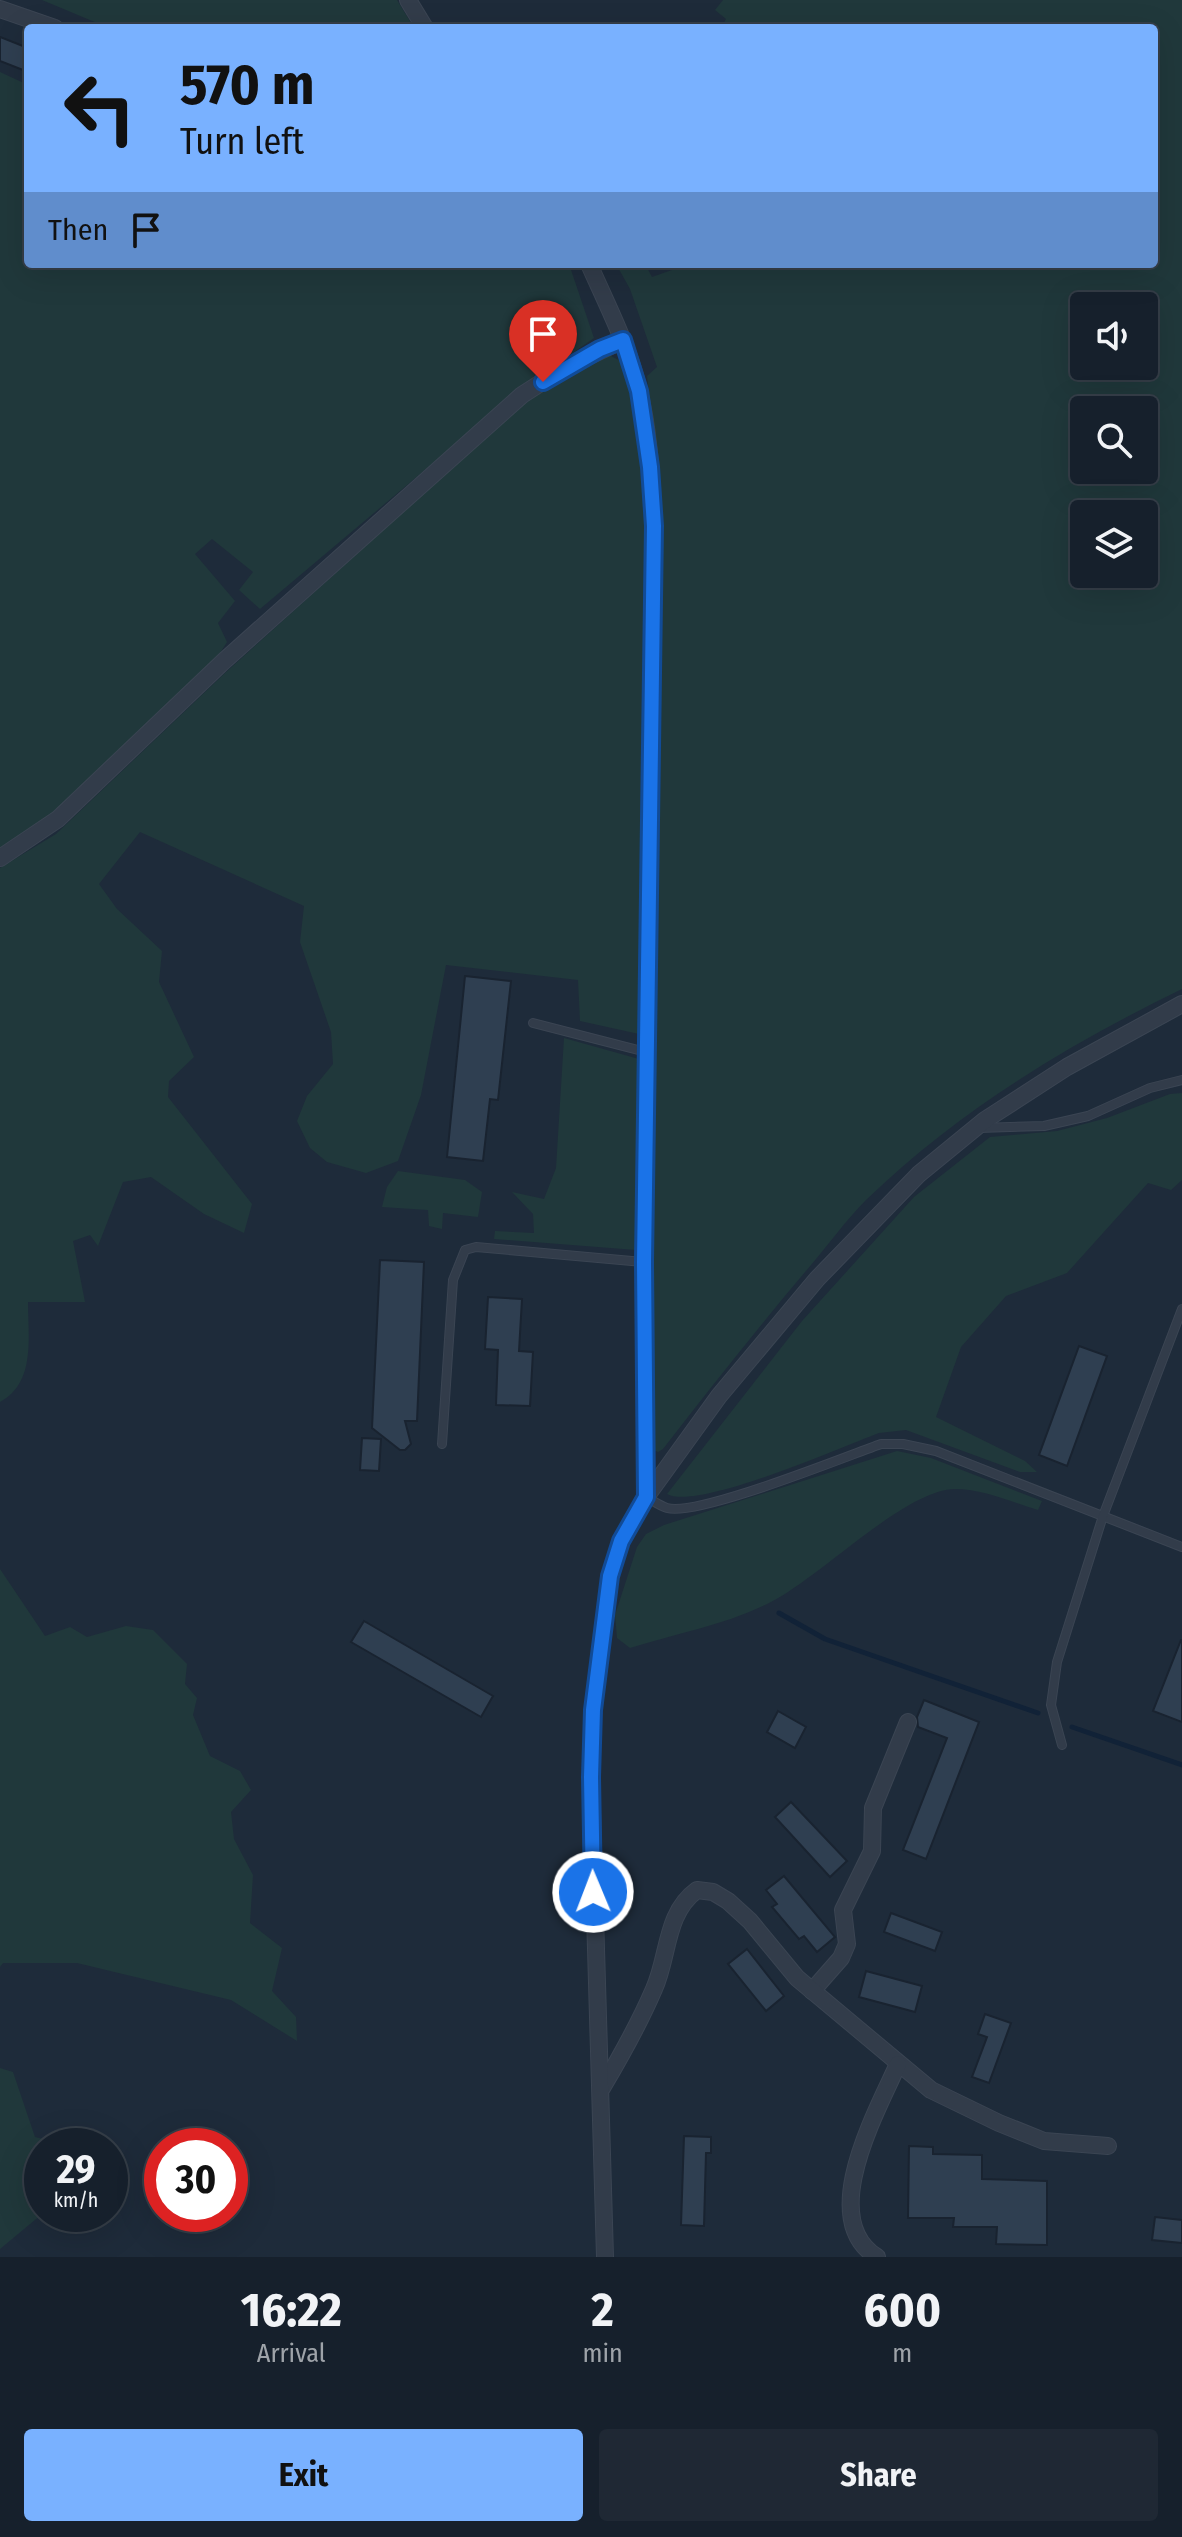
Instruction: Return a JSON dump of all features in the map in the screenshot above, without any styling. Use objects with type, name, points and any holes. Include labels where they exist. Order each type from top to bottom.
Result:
[{"type":"street","points":[[408,0],[423,24]]},
{"type":"street","points":[[0,9],[43,24]]},
{"type":"street","points":[[591,268],[623,340],[639,391],[650,467],[654,526],[644,1262],[646,1497]]},
{"type":"street","points":[[0,858],[58,819],[224,661],[522,395],[564,368],[623,340]]},
{"type":"street","points":[[605,2257],[591,1777],[593,1710],[610,1576],[621,1541],[646,1497],[719,1396],[817,1279],[919,1174],[974,1128],[1067,1067],[1182,1004]]},
{"type":"street","points":[[812,1991],[841,1958],[847,1944],[843,1910],[872,1851],[873,1808],[908,1722]]},
{"type":"street","points":[[601,2090],[655,1986],[674,1917],[686,1898],[697,1890],[713,1892],[728,1901],[750,1921],[797,1978],[931,2090],[1044,2141],[1108,2146]]},
{"type":"street","points":[[877,2257],[868,2252],[856,2233],[850,2205],[853,2177],[898,2064]]},
{"type":"lane","points":[[533,1023],[647,1053]]},
{"type":"lane","points":[[974,1128],[1044,1126],[1088,1116],[1150,1088],[1182,1080]]},
{"type":"lane","points":[[442,1444],[453,1280],[465,1250],[476,1247],[644,1262]]},
{"type":"lane","points":[[1062,1745],[1051,1705],[1057,1662],[1103,1516],[1182,1309]]},
{"type":"lane","points":[[646,1497],[668,1509],[685,1509],[714,1503],[881,1444],[903,1444],[936,1451],[1182,1547]]},
{"type":"green space","points":[[42,0],[397,0],[412,24],[325,24],[99,24]]},
{"type":"green space","points":[[723,0],[1182,0],[1182,989],[1097,1033],[1015,1082],[938,1137],[901,1168],[852,1216],[658,1452],[653,1450],[649,1438],[660,489],[647,376],[657,367],[630,289],[618,268],[647,268],[652,277],[678,268],[1158,268],[1158,24],[723,24],[726,19],[715,10]]},
{"type":"green space","points":[[0,72],[24,83],[24,268],[570,268],[594,338],[521,389],[260,609],[239,590],[253,572],[212,539],[195,554],[235,601],[218,623],[227,642],[217,658],[50,816],[0,849]]},
{"type":"green space","points":[[599,354],[624,363],[637,410],[647,529],[639,1034],[580,1021],[578,980],[446,965],[421,1095],[398,1161],[366,1173],[327,1162],[310,1148],[297,1121],[307,1096],[333,1064],[331,1032],[300,942],[304,906],[140,832],[99,884],[117,909],[162,951],[159,982],[194,1057],[169,1081],[168,1097],[252,1204],[244,1233],[204,1214],[151,1177],[123,1182],[98,1246],[90,1235],[73,1241],[85,1302],[28,1302],[29,1344],[25,1371],[12,1394],[0,1402],[0,868],[56,834],[225,673],[528,399]]},
{"type":"green space","points":[[564,1038],[639,1059],[636,1250],[494,1239],[495,1231],[534,1233],[533,1214],[512,1192],[544,1199],[556,1168]]},
{"type":"green space","points":[[1182,1093],[1182,1180],[1171,1190],[1148,1183],[1067,1273],[1006,1296],[961,1347],[936,1417],[1025,1461],[1037,1472],[1020,1472],[906,1430],[879,1433],[738,1486],[683,1497],[667,1494],[802,1321],[914,1197],[990,1137],[1057,1131],[1107,1118],[1170,1094]]},
{"type":"green space","points":[[398,1171],[465,1180],[482,1192],[478,1217],[443,1213],[442,1229],[429,1226],[428,1210],[382,1207],[387,1187]]},
{"type":"green space","points":[[897,1451],[931,1458],[1042,1501],[1038,1510],[976,1491],[955,1489],[934,1493],[887,1519],[790,1591],[752,1611],[630,1648],[617,1638],[615,1615],[637,1547],[646,1534],[664,1525]]},
{"type":"green space","points":[[0,1569],[45,1636],[70,1627],[87,1637],[126,1626],[153,1630],[187,1664],[185,1684],[197,1698],[193,1715],[210,1756],[240,1771],[251,1790],[231,1812],[234,1839],[253,1875],[250,1923],[282,1948],[272,1991],[296,2017],[297,2041],[231,2000],[77,1963],[3,1963],[0,1967]]},
{"type":"green space","points":[[0,2068],[13,2072],[32,2128],[24,2128],[24,2229],[0,2249]]},
{"type":"building","points":[[0,37],[24,46],[24,70],[0,61]]},
{"type":"building","points":[[465,976],[511,981],[498,1100],[490,1099],[483,1161],[447,1157]]},
{"type":"building","points":[[380,1260],[424,1262],[417,1421],[405,1421],[411,1444],[405,1450],[400,1450],[372,1428]]},
{"type":"building","points":[[488,1297],[522,1299],[519,1351],[533,1352],[530,1406],[496,1405],[498,1350],[485,1349]]},
{"type":"building","points":[[1079,1346],[1107,1356],[1067,1466],[1039,1455]]},
{"type":"building","points":[[362,1438],[381,1439],[379,1471],[360,1470]]},
{"type":"building","points":[[364,1621],[493,1696],[481,1717],[351,1642]]},
{"type":"building","points":[[1182,1640],[1182,1722],[1153,1711]]},
{"type":"building","points":[[924,1700],[979,1722],[926,1859],[903,1850],[947,1738],[918,1727],[917,1717]]},
{"type":"building","points":[[778,1711],[806,1727],[795,1748],[767,1732]]},
{"type":"building","points":[[791,1802],[847,1861],[830,1877],[775,1817]]},
{"type":"building","points":[[784,1876],[835,1937],[817,1952],[804,1936],[799,1939],[772,1907],[777,1904],[766,1890]]},
{"type":"building","points":[[891,1913],[942,1932],[935,1951],[884,1932]]},
{"type":"building","points":[[747,1949],[784,1996],[766,2011],[728,1964]]},
{"type":"building","points":[[866,1971],[922,1986],[915,2012],[859,1997]]},
{"type":"building","points":[[985,2014],[1011,2023],[989,2083],[972,2077],[987,2037],[978,2034]]},
{"type":"building","points":[[684,2136],[711,2137],[711,2153],[706,2153],[704,2226],[681,2225]]},
{"type":"building","points":[[909,2146],[933,2147],[933,2154],[982,2155],[982,2179],[1047,2181],[1047,2245],[996,2244],[997,2227],[953,2227],[954,2218],[908,2218]]},
{"type":"building","points":[[1155,2217],[1182,2220],[1182,2243],[1152,2240]]},
{"type":"waterway","points":[[779,1613],[825,1639],[1038,1713]]},
{"type":"waterway","points":[[1072,1727],[1182,1765]]},
{"type":"route","points":[[543,382],[600,349],[623,340],[639,391],[650,467],[654,526],[644,1262],[646,1497],[621,1541],[610,1576],[593,1710],[593,1892]]}]
